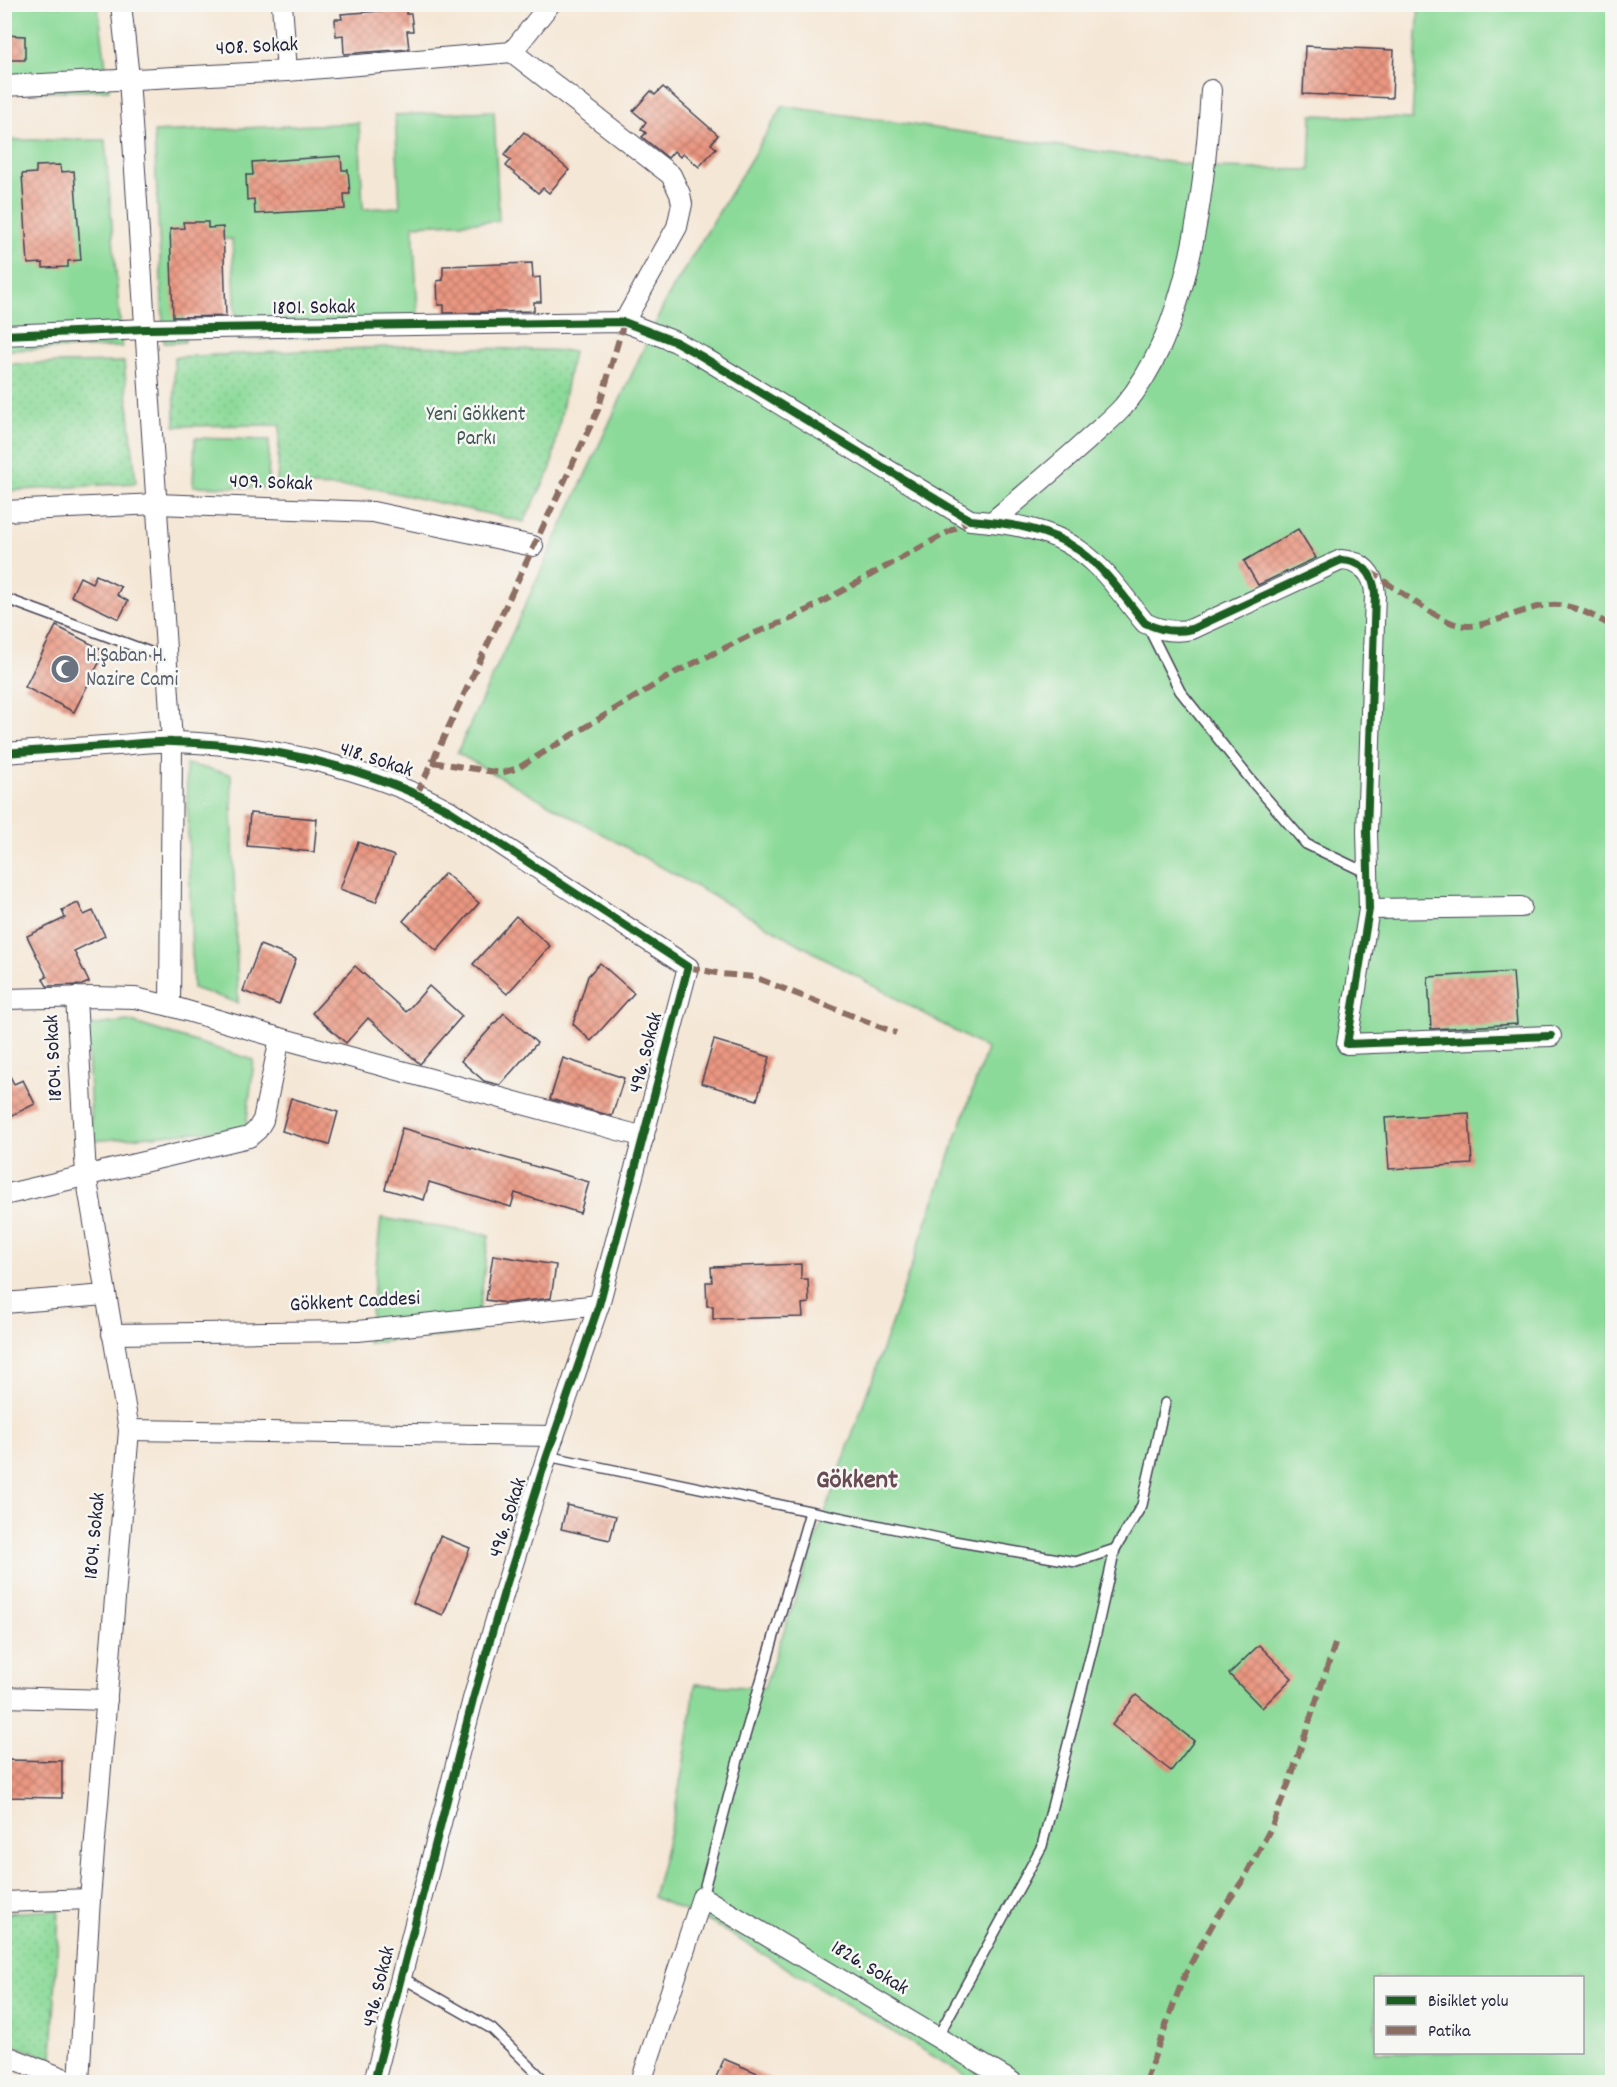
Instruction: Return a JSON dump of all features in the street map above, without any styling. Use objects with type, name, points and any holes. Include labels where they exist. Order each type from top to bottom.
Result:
[{"type":"street","points":[[122,4],[129,78],[172,742],[170,1006]]},
{"type":"street","points":[[282,4],[287,71]]},
{"type":"street","points":[[550,4],[512,52],[671,175],[682,204],[677,227],[624,322],[676,342],[701,356],[970,520],[1022,527],[1052,536],[1082,551],[1145,622],[1154,627],[1173,631],[1192,629],[1341,560],[1357,563],[1369,573],[1375,586],[1366,831],[1369,909],[1347,1044],[1551,1036]]},
{"type":"street","name":"408. Sokak","points":[[4,86],[287,71],[512,52]]},
{"type":"street","points":[[992,522],[1082,445],[1121,408],[1136,389],[1155,357],[1176,303],[1193,234],[1205,162],[1211,90]]},
{"type":"street","name":"1801. Sokak","points":[[4,335],[146,329],[624,322]]},
{"type":"street","name":"409. Sokak","points":[[4,512],[157,504],[373,512],[533,546]]},
{"type":"street","name":"418. Sokak","points":[[4,753],[172,742],[217,745],[296,757],[339,767],[400,786],[450,811],[688,967]]},
{"type":"street","points":[[1369,909],[1521,907]]},
{"type":"street","name":"496. Sokak","points":[[374,2082],[473,1699],[547,1456],[600,1305],[688,967]]},
{"type":"street","name":"1804. Sokak","points":[[76,997],[86,1175],[129,1431],[90,1899],[79,2082]]},
{"type":"street","points":[[4,999],[135,998],[644,1137]]},
{"type":"street","points":[[4,1194],[249,1137],[257,1130],[262,1120],[280,1038]]},
{"type":"street","points":[[4,1303],[106,1295]]},
{"type":"street","name":"Gökkent Caddesi","points":[[112,1334],[358,1331],[600,1305]]},
{"type":"street","points":[[129,1431],[554,1436]]},
{"type":"street","points":[[4,1697],[106,1700]]},
{"type":"street","points":[[641,2082],[702,1897]]},
{"type":"street","name":"1826. Sokak","points":[[702,1897],[1012,2082]]},
{"type":"street","points":[[4,1902],[90,1899]]},
{"type":"street","points":[[4,2055],[73,2082]]},
{"type":"lane","points":[[4,598],[166,658]]},
{"type":"lane","points":[[1145,622],[1180,692],[1306,844],[1368,873]]},
{"type":"lane","points":[[937,2038],[1042,1846],[1095,1638],[1115,1549],[1142,1505],[1165,1403]]},
{"type":"lane","points":[[547,1456],[948,1540],[1076,1562],[1115,1549]]},
{"type":"lane","points":[[702,1897],[738,1760],[810,1512]]},
{"type":"lane","points":[[401,1977],[492,2029],[546,2082]]},
{"type":"green space","points":[[4,5],[98,5],[109,90],[5,93]]},
{"type":"green space","points":[[1419,5],[1612,5],[1612,2082],[976,2082],[712,1923],[653,1897],[678,1792],[695,1684],[764,1688],[987,1049],[457,753],[667,298],[783,106],[1212,168],[1310,170],[1312,115],[1412,119]]},
{"type":"green space","points":[[494,111],[499,221],[413,225],[419,332],[237,340],[232,239],[180,241],[185,342],[164,343],[154,132],[359,123],[363,209],[400,207],[395,115]]},
{"type":"green space","points":[[4,140],[105,140],[122,347],[5,350]]},
{"type":"green space","name":"Yeni Gökkent Parkı","points":[[410,346],[573,351],[551,468],[524,522],[372,488],[277,485],[280,425],[175,426],[174,357]]},
{"type":"green space","points":[[124,362],[136,483],[5,491],[5,364]]},
{"type":"green space","points":[[195,438],[269,440],[268,488],[193,486]]},
{"type":"green space","points":[[186,764],[231,774],[238,1003],[193,988]]},
{"type":"green space","points":[[128,1021],[254,1060],[246,1128],[92,1141],[87,1026]]},
{"type":"green space","points":[[381,1218],[489,1235],[476,1333],[368,1343]]},
{"type":"green space","points":[[59,1910],[52,2059],[5,2042],[4,1913]]},
{"type":"building","points":[[406,9],[406,14],[411,14],[413,31],[407,31],[409,49],[344,54],[343,35],[336,36],[335,19],[342,19],[341,14]]},
{"type":"building","points":[[4,35],[25,36],[25,60],[4,60]]},
{"type":"building","points":[[1305,46],[1394,50],[1392,98],[1303,94]]},
{"type":"building","points":[[663,87],[718,135],[711,144],[716,148],[699,167],[683,153],[680,157],[674,151],[668,158],[642,137],[646,133],[641,129],[646,122],[633,111],[651,91],[655,95]]},
{"type":"building","points":[[524,132],[569,170],[549,193],[543,188],[538,193],[506,166],[511,160],[504,155]]},
{"type":"building","points":[[341,156],[342,170],[348,170],[350,194],[344,194],[345,209],[255,214],[254,199],[247,200],[246,175],[253,175],[252,162]]},
{"type":"building","points":[[60,165],[61,172],[74,171],[81,260],[68,261],[68,267],[43,268],[43,263],[28,264],[22,174],[36,173],[36,166]]},
{"type":"building","points":[[183,222],[208,222],[208,228],[223,227],[226,316],[173,317],[170,229],[184,228]]},
{"type":"building","points":[[532,263],[533,278],[540,277],[541,302],[534,302],[534,311],[444,313],[444,305],[438,305],[437,281],[443,280],[443,266]]},
{"type":"building","points":[[1298,529],[1316,558],[1258,585],[1244,561]]},
{"type":"building","points":[[96,575],[121,587],[117,595],[128,601],[119,619],[71,596],[80,577],[92,583]]},
{"type":"building","name":"H.Şaban H. Nazire Cami","points":[[56,626],[105,651],[74,712],[25,687]]},
{"type":"building","points":[[250,813],[317,819],[314,852],[247,846]]},
{"type":"building","points":[[358,842],[394,856],[376,902],[340,889]]},
{"type":"building","points":[[445,873],[479,903],[437,951],[403,921]]},
{"type":"building","points":[[78,903],[84,915],[93,911],[105,936],[74,951],[89,982],[82,985],[47,986],[43,979],[47,977],[27,936],[65,918],[62,910]]},
{"type":"building","points":[[516,916],[550,946],[507,994],[473,964]]},
{"type":"building","points":[[260,945],[296,959],[279,1005],[243,991]]},
{"type":"building","points":[[600,963],[634,993],[591,1041],[573,1024],[588,976]]},
{"type":"building","points":[[355,966],[406,1012],[429,986],[462,1016],[420,1064],[368,1018],[346,1043],[312,1013]]},
{"type":"building","points":[[1513,972],[1517,1024],[1431,1029],[1428,977]]},
{"type":"building","points":[[504,1013],[537,1043],[500,1085],[484,1081],[461,1061]]},
{"type":"building","points":[[714,1040],[770,1057],[757,1100],[701,1083]]},
{"type":"building","points":[[563,1058],[624,1078],[612,1116],[550,1099]]},
{"type":"building","points":[[4,1064],[14,1084],[23,1080],[35,1104],[4,1119]]},
{"type":"building","points":[[291,1098],[338,1112],[329,1145],[282,1131]]},
{"type":"building","points":[[1469,1113],[1472,1164],[1389,1169],[1385,1118]]},
{"type":"building","points":[[402,1128],[589,1182],[580,1213],[515,1193],[511,1207],[429,1182],[424,1200],[385,1189]]},
{"type":"building","points":[[493,1255],[556,1265],[551,1298],[506,1303],[486,1300]]},
{"type":"building","points":[[801,1264],[801,1279],[808,1279],[809,1303],[802,1304],[803,1317],[713,1319],[713,1306],[707,1306],[706,1282],[712,1282],[711,1267]]},
{"type":"building","points":[[567,1505],[616,1516],[610,1540],[561,1529]]},
{"type":"building","points":[[440,1536],[470,1548],[443,1615],[413,1603]]},
{"type":"building","points":[[1259,1645],[1292,1678],[1262,1708],[1229,1674]]},
{"type":"building","points":[[1136,1695],[1194,1741],[1171,1771],[1112,1725]]},
{"type":"building","points":[[4,1760],[62,1761],[62,1798],[4,1797]]},
{"type":"building","points":[[724,2059],[779,2082],[714,2082]]},
{"type":"marked path","points":[[417,794],[598,410],[624,322]]},
{"type":"marked path","points":[[432,762],[501,773],[518,768],[676,672],[755,633],[793,618],[970,520]]},
{"type":"marked path","points":[[1369,571],[1427,610],[1459,625],[1480,625],[1533,608],[1557,605],[1581,610],[1612,626]]},
{"type":"marked path","points":[[688,967],[721,974],[754,977],[896,1033]]},
{"type":"marked path","points":[[1145,2082],[1183,1979],[1214,1922],[1243,1880],[1272,1826],[1291,1777],[1335,1644]]},
{"type":"cycle path","points":[[4,335],[145,329],[624,322],[676,342],[701,356],[970,520],[1027,528],[1068,543],[1098,566],[1145,623],[1157,628],[1174,631],[1192,629],[1341,560],[1355,563],[1369,574],[1375,594],[1367,831],[1369,909],[1347,1044],[1551,1036]]},
{"type":"cycle path","points":[[4,753],[159,742],[208,744],[280,753],[351,770],[419,795],[450,811],[688,967],[599,1305],[547,1456],[473,1699],[374,2082]]},
{"type":"place","name":"H.Şaban H. Nazire Cami","points":[[65,669]]},
{"type":"district","name":"Gökkent","points":[[857,1481]]}]
